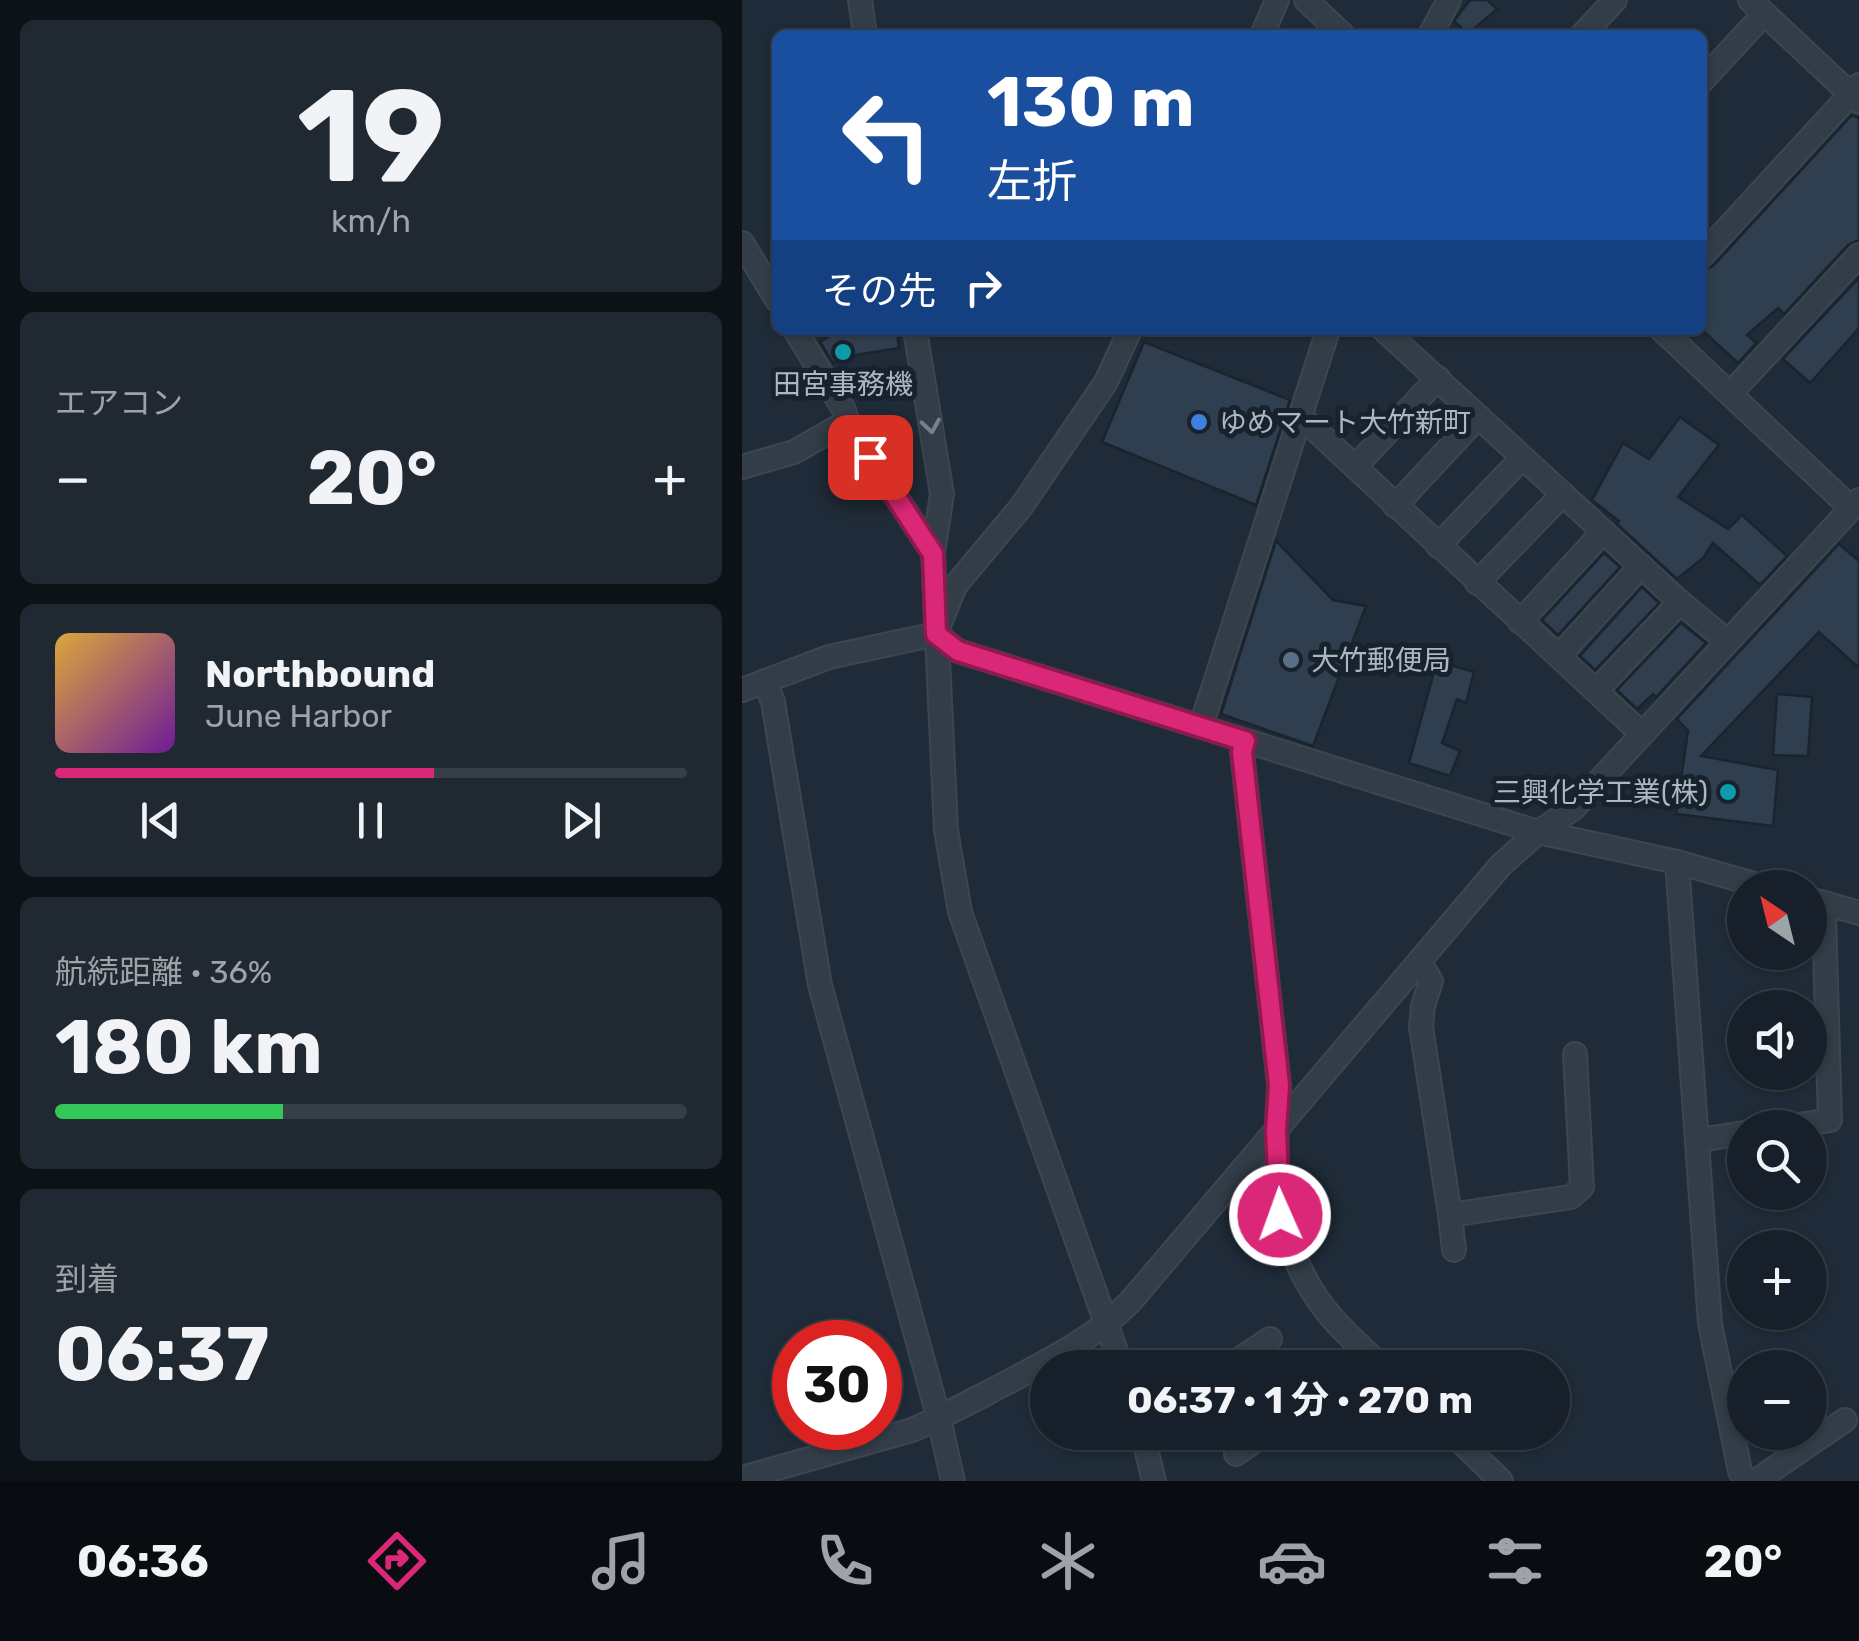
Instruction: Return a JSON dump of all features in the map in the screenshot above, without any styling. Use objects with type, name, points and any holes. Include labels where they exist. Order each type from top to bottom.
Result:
[{"type":"street","points":[[860,0],[865,30]]},
{"type":"street","points":[[1264,30],[1277,0]]},
{"type":"street","points":[[1306,0],[1338,30]]},
{"type":"street","points":[[1433,30],[1449,0]]},
{"type":"street","points":[[1587,30],[1615,0]]},
{"type":"street","points":[[1707,74],[1757,7],[1856,94],[1707,251]]},
{"type":"street","points":[[742,244],[772,292]]},
{"type":"street","points":[[1730,394],[1858,255]]},
{"type":"street","points":[[798,335],[844,410],[848,425],[933,554]]},
{"type":"street","points":[[916,335],[942,494],[933,554],[949,860],[960,912],[1116,1350]]},
{"type":"street","points":[[936,634],[955,586],[1021,507],[1106,382],[1128,335]]},
{"type":"street","points":[[1201,726],[1326,335]]},
{"type":"street","points":[[1390,335],[1680,602],[1728,641]]},
{"type":"street","points":[[742,1478],[912,1430],[1107,1325],[1501,864],[1573,809],[1855,504],[1667,335]]},
{"type":"street","points":[[1355,467],[1438,378]]},
{"type":"street","points":[[1395,506],[1478,417]]},
{"type":"street","points":[[1299,419],[1309,424],[1641,734]]},
{"type":"street","points":[[742,466],[794,452],[848,425]]},
{"type":"street","points":[[1438,546],[1522,458]]},
{"type":"street","points":[[1477,584],[1563,494]]},
{"type":"street","points":[[1520,622],[1603,532]]},
{"type":"street","points":[[1559,656],[1641,566]]},
{"type":"street","points":[[1596,691],[1680,602]]},
{"type":"street","points":[[742,690],[830,657],[936,634],[958,651],[1538,832],[1727,876]]},
{"type":"street","points":[[765,681],[772,702],[820,986],[953,1481]]},
{"type":"street","points":[[1245,741],[1242,752],[1279,1085],[1276,1131],[1280,1215],[1297,1268],[1329,1315],[1363,1350]]},
{"type":"street","points":[[1678,862],[1710,1324],[1745,1481]]},
{"type":"street","points":[[1827,904],[1858,913]]},
{"type":"street","points":[[1420,963],[1431,981],[1421,1027],[1454,1250]]},
{"type":"street","points":[[1826,970],[1830,1120],[1827,1120]]},
{"type":"street","points":[[1450,1215],[1571,1197],[1582,1188],[1575,1054]]},
{"type":"street","points":[[1699,1140],[1727,1136]]},
{"type":"street","points":[[1254,1350],[1270,1339]]},
{"type":"street","points":[[1756,1481],[1845,1420]]},
{"type":"street","points":[[1146,1450],[1154,1481]]},
{"type":"street","points":[[1236,1454],[1242,1450]]},
{"type":"street","points":[[1469,1450],[1501,1481]]},
{"type":"building","points":[[1470,0],[1487,0],[1497,9],[1473,30],[1464,30],[1454,21]]},
{"type":"building","points":[[1852,115],[1859,118],[1859,240],[1848,245],[1784,314],[1778,308],[1747,335],[1756,343],[1738,363],[1707,335],[1707,269]]},
{"type":"building","points":[[1859,278],[1859,328],[1810,383],[1783,359]]},
{"type":"building","name":"田宮事務機","points":[[831,335],[898,335],[899,348],[843,357],[833,363],[820,342]]},
{"type":"building","name":"ゆめマート大竹新町","points":[[1144,342],[1290,400],[1256,505],[1102,442]]},
{"type":"building","points":[[1680,417],[1719,445],[1678,497],[1728,529],[1742,515],[1787,556],[1760,585],[1713,543],[1703,558],[1677,579],[1592,500],[1623,443],[1649,459]]},
{"type":"building","name":"大竹郵便局","points":[[1276,541],[1333,600],[1366,606],[1313,746],[1221,714]]},
{"type":"building","points":[[1839,544],[1859,561],[1859,668],[1819,632],[1701,756],[1778,770],[1773,826],[1676,814],[1688,731],[1677,719]]},
{"type":"building","points":[[1604,553],[1620,567],[1558,635],[1542,620]]},
{"type":"building","points":[[1642,587],[1659,603],[1595,670],[1580,656]]},
{"type":"building","points":[[1681,623],[1706,643],[1656,697],[1653,694],[1637,709],[1617,690]]},
{"type":"building","points":[[1437,661],[1474,672],[1466,703],[1457,699],[1442,743],[1460,751],[1450,776],[1409,763]]},
{"type":"building","points":[[1777,694],[1812,697],[1808,756],[1773,755]]},
{"type":"place","name":"田宮事務機","points":[[843,352]]},
{"type":"place","name":"ゆめマート大竹新町","points":[[1199,422]]},
{"type":"place","name":"大竹郵便局","points":[[1291,660]]},
{"type":"place","name":"三興化学工業(株)","points":[[1728,792]]},
{"type":"route","points":[[870,457],[933,554],[936,634],[958,651],[1245,741],[1242,752],[1279,1085],[1276,1131],[1280,1215]]}]
